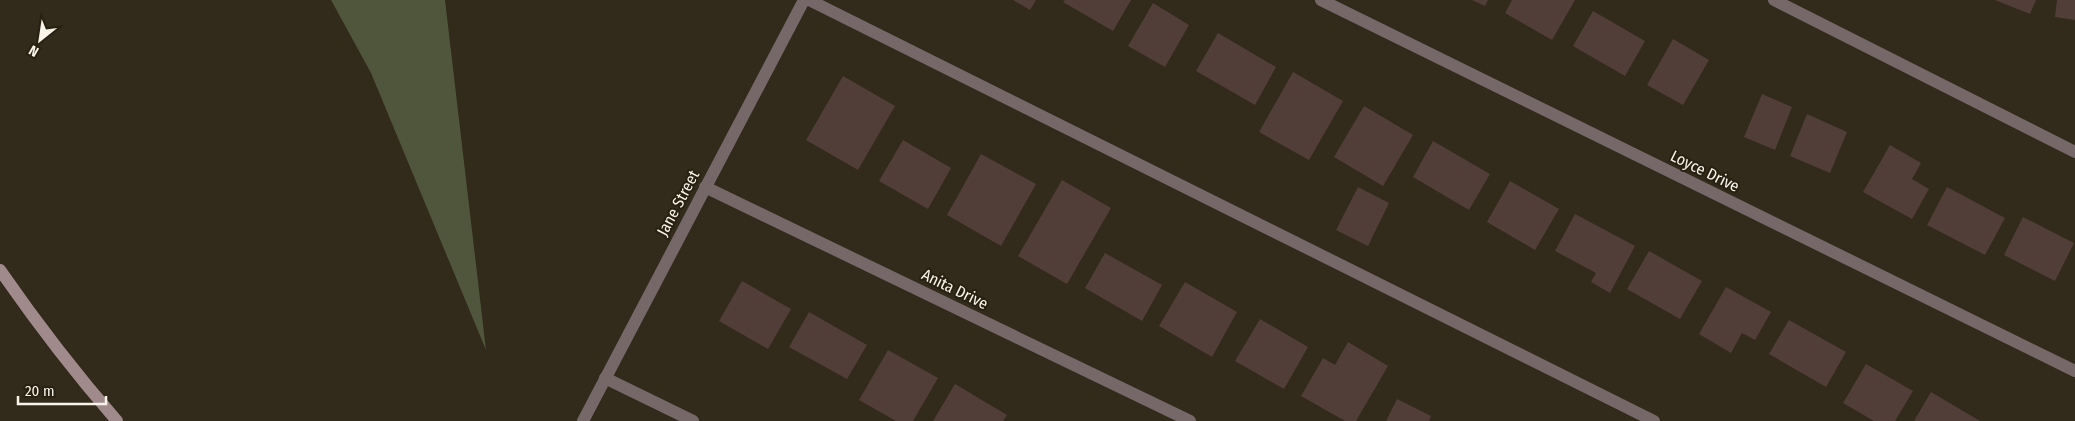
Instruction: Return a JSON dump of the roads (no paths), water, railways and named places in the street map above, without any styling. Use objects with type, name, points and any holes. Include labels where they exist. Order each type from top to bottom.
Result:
[{"type":"main road","points":[[0,270],[30,314],[80,379],[117,421]]},
{"type":"street","name":"Jane Street","points":[[583,421],[804,0]]},
{"type":"street","points":[[809,0],[1654,421]]},
{"type":"street","name":"Loyce Drive","points":[[1321,0],[2075,371]]},
{"type":"street","points":[[1774,0],[2075,152]]},
{"type":"street","name":"Anita Drive","points":[[705,187],[1190,421]]},
{"type":"street","points":[[606,378],[693,421]]}]
